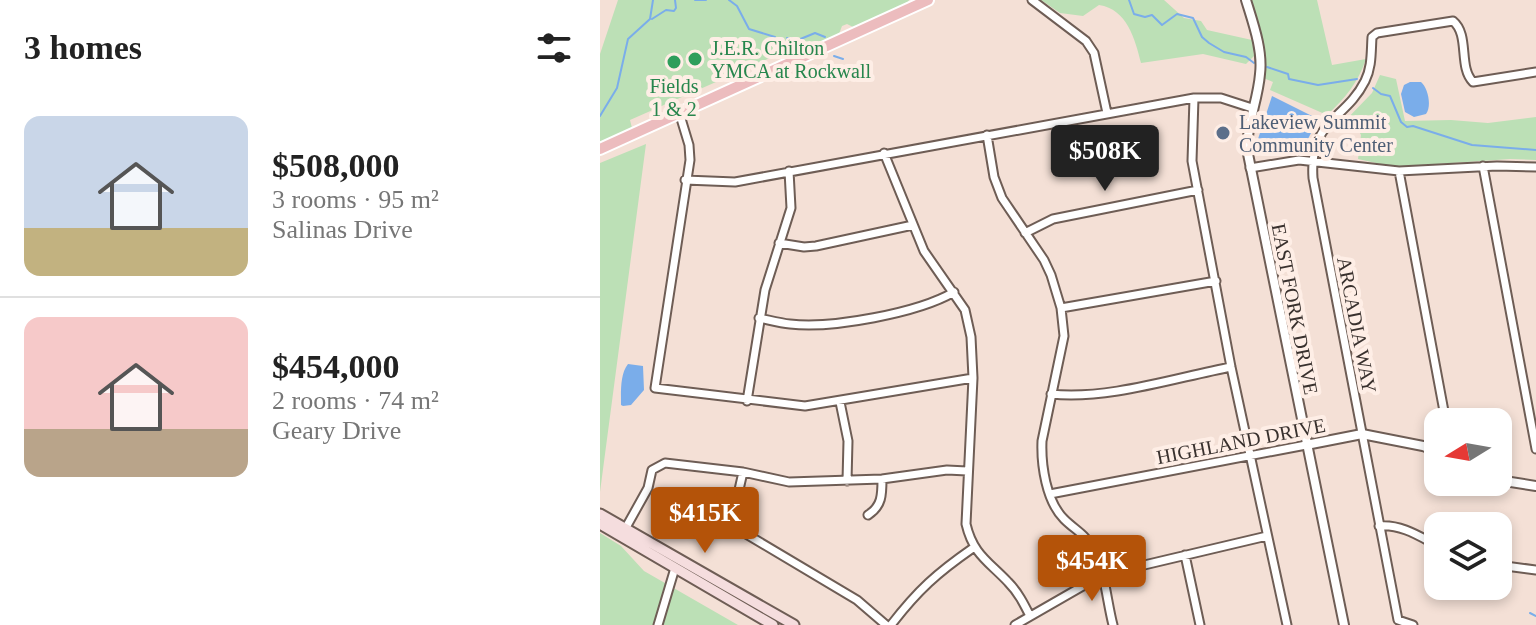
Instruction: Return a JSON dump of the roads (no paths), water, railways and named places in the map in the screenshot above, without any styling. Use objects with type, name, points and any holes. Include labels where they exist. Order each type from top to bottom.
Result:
[{"type":"main road","points":[[600,149],[928,0]]},
{"type":"main road","points":[[600,514],[623,532],[773,625]]},
{"type":"main road","points":[[600,524],[623,532]]},
{"type":"main road","points":[[677,564],[794,625]]},
{"type":"street","points":[[1032,0],[1086,41],[1094,53],[1107,113]]},
{"type":"street","name":"EAST FORK DRIVE","points":[[1246,0],[1261,61],[1247,133],[1250,168],[1344,625]]},
{"type":"street","name":"ARCADIA WAY","points":[[1413,625],[1398,620],[1379,526],[1315,191],[1313,160],[1316,144],[1326,126],[1364,84],[1371,63],[1372,37],[1380,32],[1455,22],[1471,80],[1477,82],[1536,72]]},
{"type":"street","points":[[685,180],[735,182],[1194,98],[1221,98],[1252,108]]},
{"type":"street","points":[[1194,98],[1191,146],[1198,190],[1231,367],[1287,625]]},
{"type":"street","points":[[679,112],[690,160],[655,388],[805,406],[973,378]]},
{"type":"street","points":[[987,135],[999,191],[1051,275],[1061,308],[1064,336],[1042,448],[1050,494],[1056,509],[1080,530],[1096,554],[1113,625]]},
{"type":"street","points":[[884,153],[932,264],[965,310],[973,378],[966,524],[973,548],[1011,584],[1030,616]]},
{"type":"street","points":[[1250,168],[1313,160],[1399,171],[1483,166],[1536,167]]},
{"type":"street","points":[[1483,166],[1536,449]]},
{"type":"street","points":[[747,401],[759,318],[791,208],[789,171]]},
{"type":"street","points":[[1399,171],[1443,408]]},
{"type":"street","points":[[1025,233],[1053,219],[1198,190]]},
{"type":"street","points":[[779,243],[816,246],[913,225]]},
{"type":"street","points":[[1061,308],[1216,281]]},
{"type":"street","points":[[759,318],[790,324],[843,322],[925,307],[954,292]]},
{"type":"street","points":[[1051,394],[1073,397],[1098,394],[1231,367]]},
{"type":"street","points":[[840,402],[848,441],[847,481]]},
{"type":"street","name":"HIGHLAND DRIVE","points":[[1050,494],[1362,434],[1424,446]]},
{"type":"street","points":[[623,532],[641,504],[652,470],[665,463],[743,472],[789,482],[882,479],[947,470],[967,471]]},
{"type":"street","points":[[743,472],[731,525],[857,600],[889,625],[937,573],[973,548]]},
{"type":"street","points":[[868,515],[877,509],[882,497],[882,479]]},
{"type":"street","points":[[1512,482],[1536,486]]},
{"type":"street","points":[[1379,526],[1404,529],[1424,539]]},
{"type":"street","points":[[1015,625],[1102,575],[1267,536]]},
{"type":"street","points":[[1185,555],[1200,625]]},
{"type":"street","points":[[658,625],[677,564]]},
{"type":"street","points":[[1512,567],[1536,570]]},
{"type":"water","points":[[1421,82],[1426,88],[1429,102],[1426,114],[1414,117],[1405,112],[1401,94],[1404,85]]},
{"type":"water","points":[[1272,96],[1318,119],[1304,147],[1260,152],[1258,139]]},
{"type":"water","points":[[628,364],[643,366],[644,390],[631,405],[623,406],[622,383]]},
{"type":"waterway","points":[[600,116],[617,88],[628,39],[650,19],[653,0]]},
{"type":"waterway","points":[[652,19],[666,10],[674,11],[675,0]]},
{"type":"waterway","points":[[695,0],[706,0]]},
{"type":"waterway","points":[[729,0],[737,6],[749,29],[775,37]]},
{"type":"waterway","points":[[1129,0],[1134,14],[1152,15],[1162,25],[1177,14],[1193,18],[1202,37],[1209,43],[1254,63]]},
{"type":"waterway","points":[[787,38],[798,40],[815,33],[825,37]]},
{"type":"waterway","points":[[834,56],[843,59]]},
{"type":"waterway","points":[[1267,67],[1288,74],[1289,79],[1318,85],[1357,79]]},
{"type":"waterway","points":[[1373,88],[1390,96],[1401,122],[1407,127],[1413,126],[1472,145],[1536,150]]},
{"type":"waterway","points":[[1530,613],[1536,616]]},
{"type":"place","name":"J.E.R. Chilton YMCA at Rockwall","points":[[695,59]]},
{"type":"place","name":"Fields 1 & 2","points":[[674,62]]},
{"type":"place","name":"Lakeview Summit Community Center","points":[[1223,133]]}]
